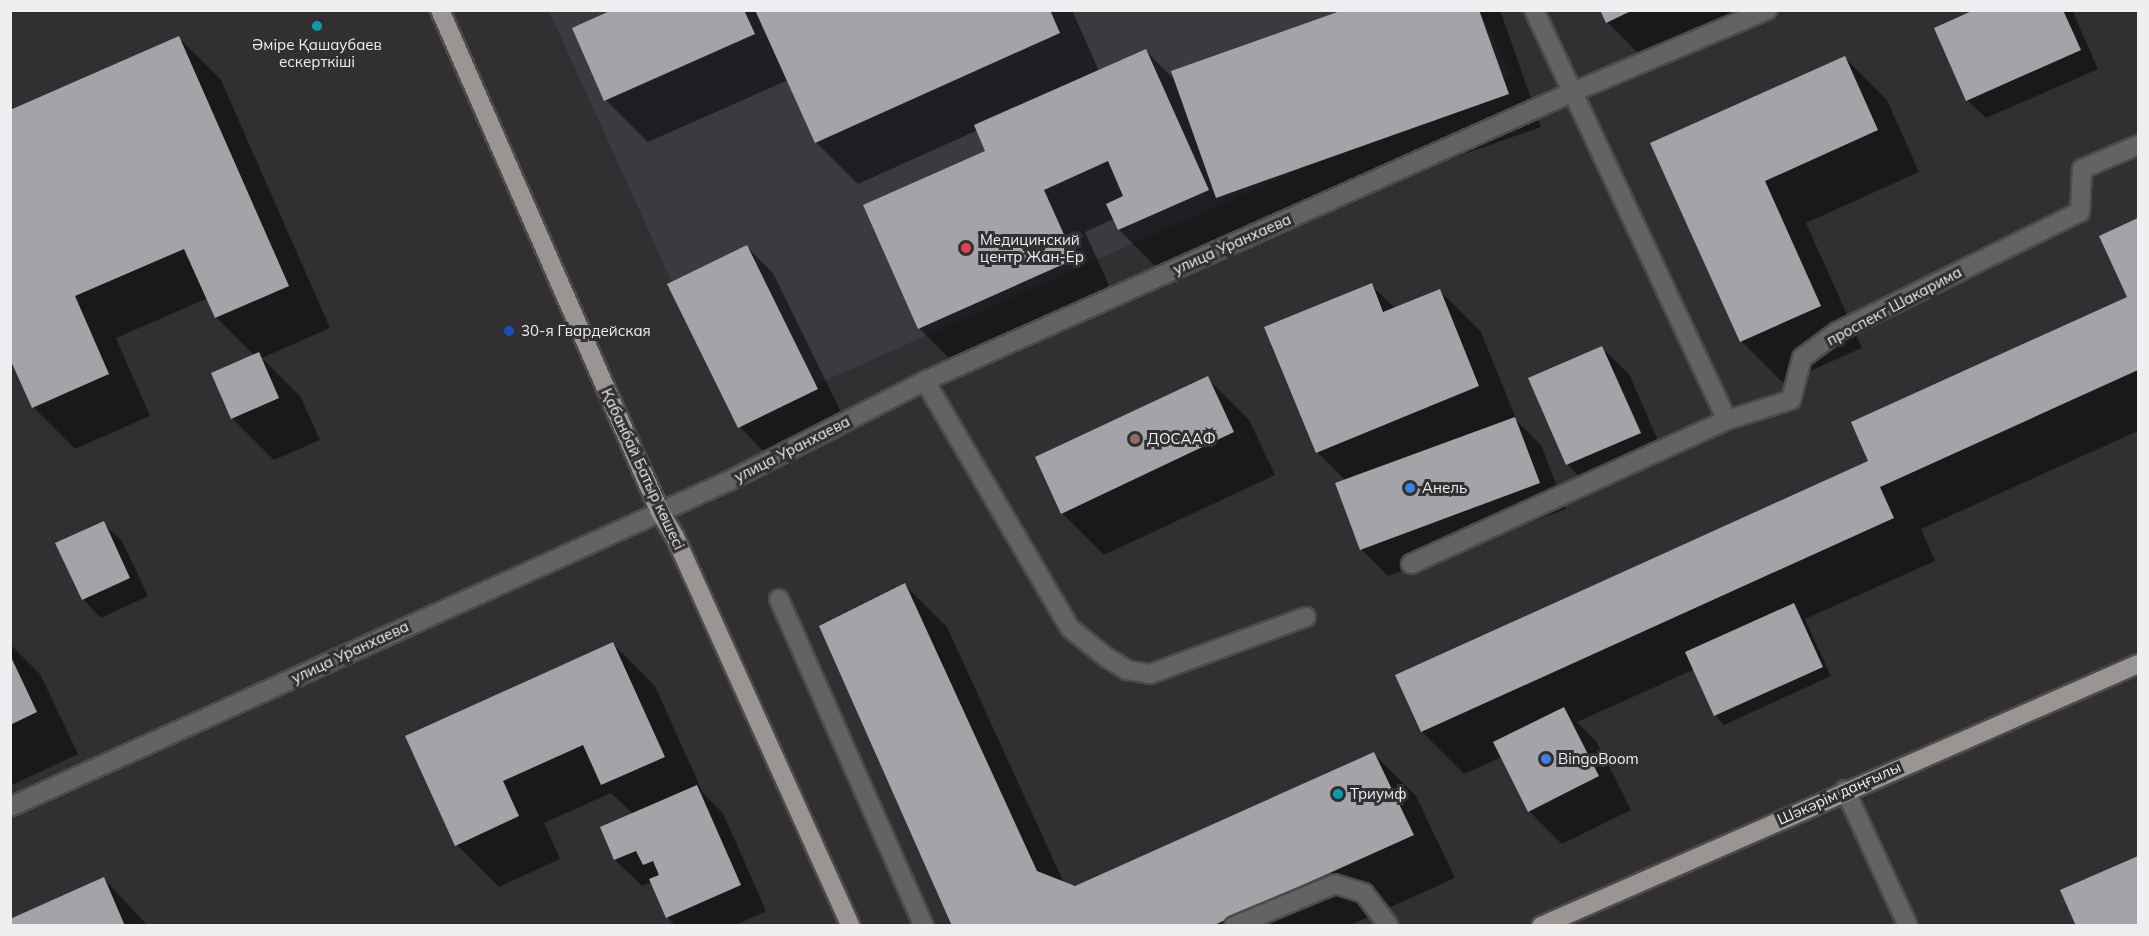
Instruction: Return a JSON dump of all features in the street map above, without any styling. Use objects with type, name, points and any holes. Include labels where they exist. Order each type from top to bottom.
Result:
[{"type":"main road","name":"Қабанбай Батыр көшесі","points":[[440,10],[660,512],[675,537],[851,926]]},
{"type":"main road","name":"Шәкәрім даңғылы","points":[[1541,926],[1845,789],[2139,664]]},
{"type":"street","points":[[1534,10],[1726,420]]},
{"type":"street","name":"улица Уранхаева","points":[[10,807],[733,479],[925,381],[1573,92],[1767,10]]},
{"type":"street","name":"проспект Шакарима","points":[[1411,564],[1726,420],[1791,400],[1802,358],[1837,332],[2080,212],[2082,169],[2139,145]]},
{"type":"street","points":[[925,381],[1070,627],[1106,657],[1127,670],[1150,674],[1306,617]]},
{"type":"street","points":[[779,598],[924,926]]},
{"type":"street","points":[[1845,789],[1908,926]]},
{"type":"street","points":[[1234,926],[1335,884],[1364,893],[1389,926]]},
{"type":"shaded area","points":[[549,11],[1480,11],[1511,75],[735,421]]},
{"type":"building","points":[[612,10],[744,10],[755,34],[604,101],[572,28]]},
{"type":"building","points":[[755,10],[1050,10],[1060,33],[815,143]]},
{"type":"building","points":[[1343,10],[1479,10],[1509,94],[1216,198],[1171,71]]},
{"type":"building","points":[[1600,10],[1633,10],[1606,23]]},
{"type":"building","points":[[1974,10],[2063,10],[2081,50],[1966,101],[1934,28]]},
{"type":"building","points":[[179,36],[289,286],[215,318],[184,249],[75,296],[109,374],[32,408],[10,359],[10,110]]},
{"type":"building","points":[[1146,49],[1209,190],[1118,230],[1106,204],[1123,196],[1108,161],[1044,190],[1075,259],[918,329],[863,205],[985,151],[974,125]]},
{"type":"building","points":[[1845,56],[1878,130],[1765,181],[1821,306],[1740,342],[1650,143]]},
{"type":"building","points":[[2138,218],[2138,370],[1880,487],[1894,518],[1421,732],[1395,675],[1868,461],[1851,422],[2127,297],[2099,236]]},
{"type":"building","points":[[747,245],[818,389],[738,428],[667,284]]},
{"type":"building","points":[[1372,283],[1383,312],[1440,289],[1479,386],[1316,453],[1264,327]]},
{"type":"building","points":[[1602,346],[1641,433],[1566,465],[1528,378]]},
{"type":"building","points":[[259,352],[279,398],[231,419],[211,373]]},
{"type":"building","points":[[1208,376],[1234,432],[1061,514],[1035,457]]},
{"type":"building","points":[[1515,417],[1540,483],[1360,550],[1335,483]]},
{"type":"building","points":[[104,521],[130,578],[82,600],[55,543]]},
{"type":"building","name":"Триумф","points":[[905,583],[1037,871],[1075,886],[1374,752],[1414,835],[1212,926],[952,926],[819,626]]},
{"type":"building","points":[[1794,603],[1823,667],[1714,716],[1685,652]]},
{"type":"building","points":[[613,642],[665,757],[601,785],[583,745],[503,781],[519,816],[455,846],[405,736]]},
{"type":"building","points":[[10,655],[37,712],[10,725]]},
{"type":"building","name":"BingoBoom","points":[[1564,707],[1599,776],[1528,812],[1493,742]]},
{"type":"building","points":[[697,785],[741,885],[666,918],[649,879],[659,875],[653,861],[643,865],[636,851],[614,860],[600,827]]},
{"type":"building","points":[[2138,856],[2138,926],[2076,926],[2060,890]]},
{"type":"building","points":[[104,877],[125,926],[10,926],[10,919]]},
{"type":"place","name":"Әміре Қашаубаев ескерткіші","points":[[317,26]]},
{"type":"place","name":"Медицинский центр Жан-Ер","points":[[966,248]]},
{"type":"place","name":"30-я Гвардейская","points":[[509,331]]},
{"type":"place","name":"ДОСААФ","points":[[1135,439]]},
{"type":"place","name":"Анель","points":[[1410,488]]},
{"type":"place","name":"BingoBoom","points":[[1546,759]]},
{"type":"place","name":"Триумф","points":[[1338,794]]}]
